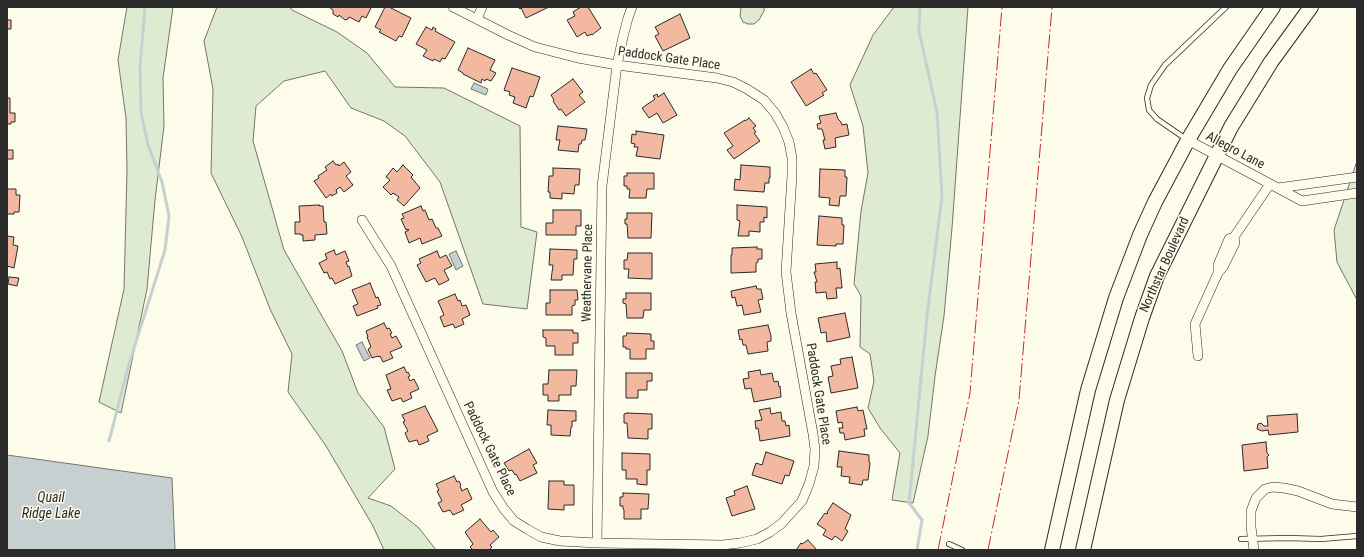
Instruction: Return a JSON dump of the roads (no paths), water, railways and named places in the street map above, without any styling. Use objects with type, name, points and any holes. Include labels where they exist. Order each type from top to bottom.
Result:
[{"type":"main road","points":[[1052,550],[1088,390],[1106,329],[1140,235],[1155,202],[1188,140],[1230,69],[1273,7]]},
{"type":"main road","name":"Northstar Boulevard","points":[[1083,550],[1117,400],[1142,318],[1160,270],[1231,127],[1271,62],[1311,7]]},
{"type":"street","name":"Paddock Gate Place","points":[[362,220],[391,266],[493,492],[514,521],[541,536],[560,541],[722,545],[757,539],[770,532],[781,524],[802,501],[814,466],[815,449],[791,313],[786,272],[792,158],[789,142],[783,127],[774,113],[764,100],[733,82],[717,78],[617,65],[578,58],[536,47],[508,35],[453,7]]},
{"type":"street","points":[[477,19],[482,7]]},
{"type":"street","name":"Weathervane Place","points":[[597,543],[602,186],[617,65],[623,37],[632,7]]},
{"type":"street","name":"Allegro Lane","points":[[1188,140],[1302,201],[1357,193]]},
{"type":"street","points":[[1274,186],[1357,177]]},
{"type":"street","name":"Allegro Lane","points":[[1198,356],[1195,324],[1218,273],[1218,265],[1229,239],[1234,238],[1274,186]]},
{"type":"street","points":[[1254,550],[1251,519],[1253,504],[1260,493],[1271,487],[1291,489],[1332,504],[1357,507]]},
{"type":"lane","points":[[1188,140],[1157,119],[1149,110],[1147,98],[1150,85],[1166,65],[1226,7]]},
{"type":"lane","points":[[1241,539],[1321,539],[1357,536]]},
{"type":"lane","points":[[949,544],[962,550]]},
{"type":"water","points":[[474,83],[488,89],[486,95],[471,89]]},
{"type":"water","points":[[456,251],[463,266],[456,270],[449,254]]},
{"type":"water","points":[[362,342],[370,358],[364,361],[356,345]]},
{"type":"water","name":"Quail Ridge Lake","points":[[7,455],[172,478],[175,550],[7,550]]},
{"type":"waterway","points":[[109,441],[129,364],[165,250],[169,216],[162,182],[148,145],[141,112],[140,67],[145,7]]},
{"type":"waterway","points":[[917,550],[922,520],[909,503],[927,316],[942,196],[937,112],[919,31],[920,7]]}]
